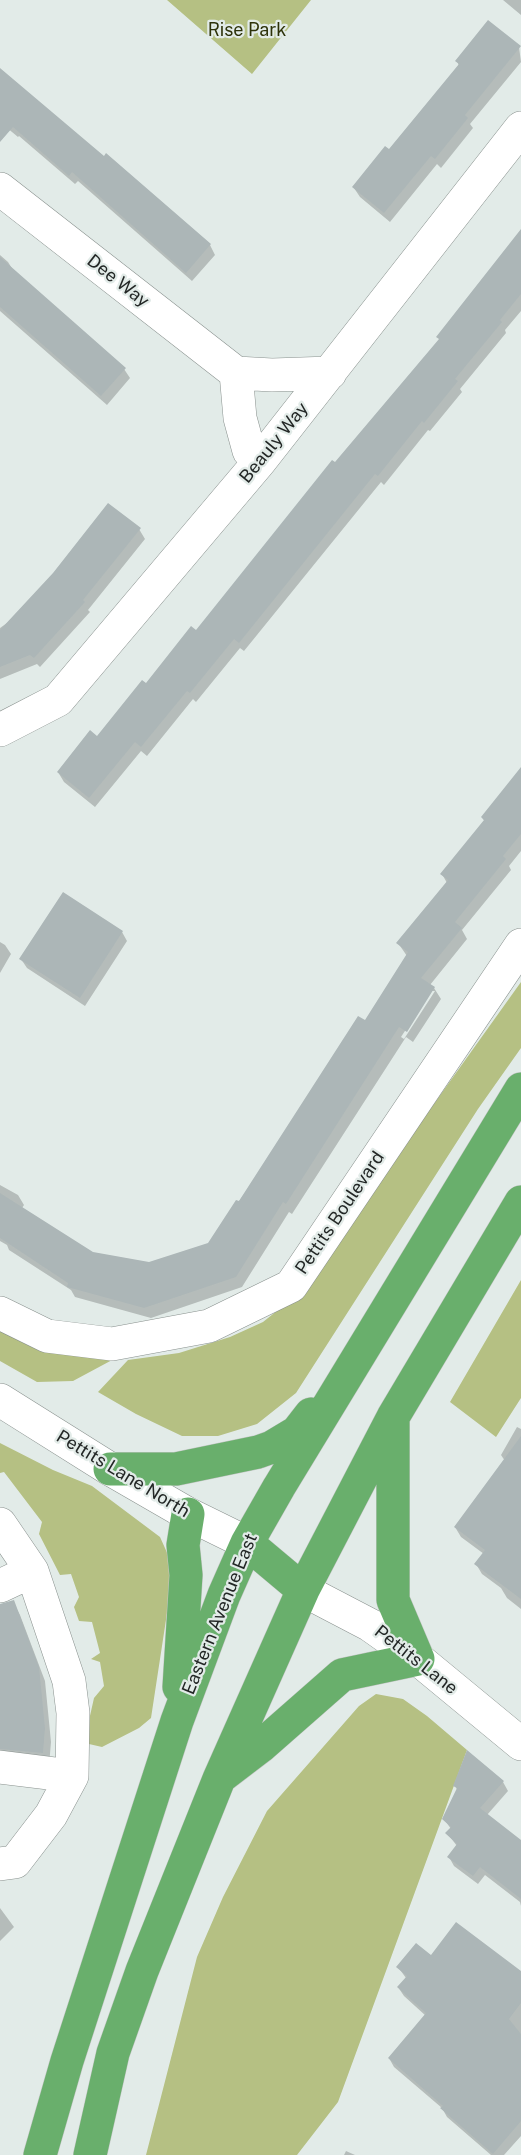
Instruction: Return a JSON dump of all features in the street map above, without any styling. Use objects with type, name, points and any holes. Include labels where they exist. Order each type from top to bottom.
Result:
[{"type":"highway","name":"Eastern Avenue East","points":[[40,2155],[177,1721],[224,1595],[247,1543],[521,1089]]},
{"type":"highway","points":[[90,2155],[113,2053],[142,1971],[219,1779],[303,1590],[393,1417],[521,1202]]},
{"type":"highway","points":[[110,1469],[176,1468],[258,1452],[272,1447],[297,1432],[355,1362]]},
{"type":"highway","points":[[219,1779],[260,1747],[342,1675],[418,1659],[393,1600],[393,1417]]},
{"type":"highway","points":[[177,1721],[186,1575],[183,1545],[188,1514]]},
{"type":"highway","points":[[247,1543],[303,1590]]},
{"type":"street","name":"Beauly Way","points":[[0,730],[58,700],[260,461],[521,128]]},
{"type":"street","name":"Dee Way","points":[[0,189],[236,373]]},
{"type":"street","points":[[260,461],[249,451],[240,418],[236,373],[330,373]]},
{"type":"street","name":"Pettits Boulevard","points":[[0,1313],[47,1336],[111,1344],[209,1326],[291,1286],[521,945]]},
{"type":"street","name":"Pettits Lane North","points":[[0,1400],[110,1469],[188,1514],[247,1543]]},
{"type":"street","points":[[0,1524],[32,1572],[69,1681],[73,1713],[72,1776],[51,1815],[15,1862],[0,1864]]},
{"type":"street","points":[[0,1586],[32,1572]]},
{"type":"street","name":"Pettits Lane","points":[[303,1590],[360,1618],[418,1659],[521,1744]]},
{"type":"street","points":[[0,1767],[72,1776]]},
{"type":"green space","name":"Rise Park","points":[[167,0],[311,0],[252,74]]},
{"type":"green space","points":[[521,982],[521,1048],[478,1109],[296,1393],[257,1424],[218,1436],[182,1436],[136,1414],[98,1392],[128,1360],[179,1353],[230,1337],[263,1322],[298,1294]]},
{"type":"green space","points":[[521,1280],[521,1398],[496,1437],[450,1402]]},
{"type":"green space","points":[[0,1324],[114,1359],[73,1381],[37,1382],[0,1361]]},
{"type":"green space","points":[[0,1443],[53,1470],[92,1486],[160,1537],[169,1557],[171,1587],[151,1718],[139,1728],[102,1747],[89,1744],[85,1738],[94,1698],[104,1686],[100,1662],[91,1659],[100,1653],[92,1622],[79,1621],[74,1607],[79,1597],[71,1574],[60,1575],[39,1534],[42,1522],[4,1472],[0,1473]]},
{"type":"green space","points":[[376,1694],[403,1699],[467,1750],[338,2102],[297,2155],[146,2155],[197,1957],[223,1897],[267,1811],[359,1706]]},
{"type":"building","points":[[488,20],[521,46],[465,115],[468,118],[435,159],[431,156],[384,213],[352,187],[385,146],[389,149],[459,64],[455,61]]},
{"type":"building","points":[[0,68],[104,156],[106,153],[211,244],[186,273],[72,172],[69,176],[13,127],[0,142]]},
{"type":"building","points":[[521,229],[521,294],[500,320],[502,322],[455,379],[458,381],[378,476],[375,474],[239,643],[234,639],[190,693],[187,691],[141,747],[135,742],[89,798],[57,772],[90,730],[97,736],[142,680],[146,683],[191,626],[196,630],[332,460],[335,462],[439,339],[436,337]]},
{"type":"building","points":[[0,257],[126,368],[101,396],[0,307]]},
{"type":"building","points":[[108,503],[141,528],[83,600],[85,602],[34,658],[30,655],[0,667],[0,630],[53,573]]},
{"type":"building","points":[[521,767],[521,834],[503,856],[506,859],[455,922],[462,928],[421,978],[435,987],[407,1032],[399,1027],[286,1204],[283,1202],[236,1277],[144,1308],[67,1287],[68,1283],[0,1238],[0,1193],[93,1252],[149,1262],[208,1243],[236,1200],[239,1201],[358,1016],[365,1020],[408,952],[396,943],[448,880],[440,874],[484,820],[481,817]]},
{"type":"building","points":[[63,892],[123,931],[80,998],[19,959]]},
{"type":"building","points":[[521,1436],[521,1599],[474,1564],[485,1550],[454,1527]]},
{"type":"building","points":[[14,1600],[39,1667],[45,1728],[43,1753],[0,1749],[0,1604]]},
{"type":"building","points":[[467,1750],[504,1781],[480,1808],[521,1840],[521,1899],[480,1867],[473,1876],[447,1857],[457,1844],[445,1833],[451,1827],[442,1819],[457,1788],[453,1786]]},
{"type":"building","points":[[456,1922],[521,1971],[521,2003],[509,2019],[521,2034],[521,2121],[493,2154],[440,2108],[443,2106],[388,2058],[426,2013],[397,1987],[407,1976],[396,1967],[416,1943],[431,1955]]}]
